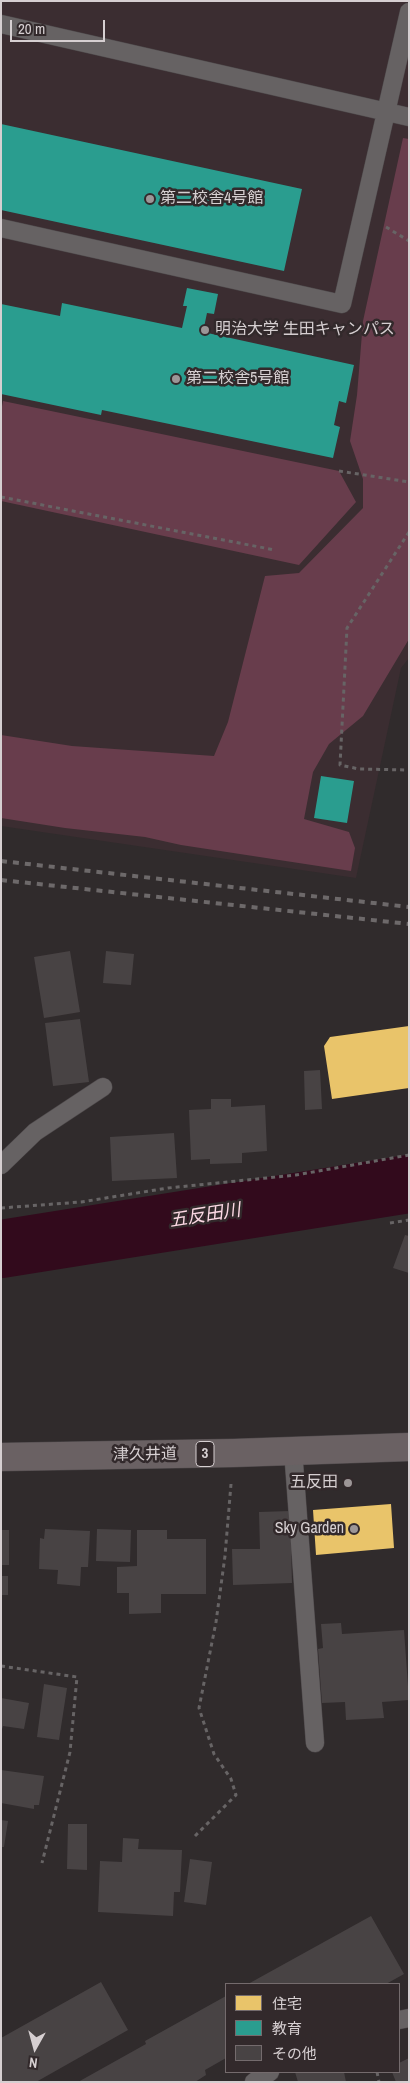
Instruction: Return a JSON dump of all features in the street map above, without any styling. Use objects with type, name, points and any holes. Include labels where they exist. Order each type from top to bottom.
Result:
[{"type":"main road","name":"津久井道","points":[[1,1457],[234,1453],[409,1447]]},
{"type":"lane","points":[[1,228],[342,304],[388,111],[409,12]]},
{"type":"lane","points":[[1,24],[409,117]]},
{"type":"lane","points":[[1,1165],[35,1132],[103,1087]]},
{"type":"lane","points":[[293,1450],[315,1743]]},
{"type":"lane","points":[[254,2082],[268,2073]]},
{"type":"path","points":[[339,471],[409,482]]},
{"type":"path","points":[[1,497],[275,550]]},
{"type":"path","points":[[409,532],[347,628],[340,765],[359,769],[409,770]]},
{"type":"path","points":[[1,1208],[81,1202],[168,1188],[296,1175],[409,1155]]},
{"type":"path","points":[[390,1223],[409,1220]]},
{"type":"path","points":[[195,1836],[236,1795],[232,1779],[214,1754],[199,1708],[220,1594],[234,1453]]},
{"type":"path","points":[[1,1666],[77,1676],[70,1752],[42,1862]]},
{"type":"shaded area","name":"明治大学 生田キャンパス","points":[[1,1],[409,1],[409,658],[401,668],[356,878],[1,826]]},
{"type":"shaded area","points":[[403,138],[409,139],[409,639],[363,716],[329,744],[313,772],[304,819],[349,832],[355,848],[351,871],[181,845],[145,837],[65,828],[1,818],[1,735],[72,746],[214,756],[228,722],[265,576],[299,573],[363,508],[363,479],[350,441],[357,395],[363,321]]},
{"type":"shaded area","points":[[3,401],[339,471],[356,502],[299,565],[1,501],[1,412]]},
{"type":"building: 住宅","points":[[409,1026],[409,1088],[332,1099],[324,1046],[330,1037]]},
{"type":"building: 住宅","name":"Sky Garden","points":[[391,1504],[394,1548],[316,1555],[313,1510]]},
{"type":"building: 教育","name":"第二校舎4号館","points":[[1,124],[302,189],[284,271],[1,210]]},
{"type":"building: 教育","name":"第二校舎5号館","points":[[187,288],[218,294],[214,314],[207,313],[203,332],[354,365],[346,403],[339,401],[334,425],[340,427],[333,458],[102,410],[101,415],[1,394],[1,304],[60,316],[62,303],[182,328],[187,306],[183,306]]},
{"type":"building: 教育","points":[[321,776],[354,781],[347,823],[314,818]]},
{"type":"building: その他","points":[[70,951],[80,1012],[44,1018],[34,957]]},
{"type":"building: その他","points":[[106,951],[134,954],[131,985],[103,983]]},
{"type":"building: その他","points":[[80,1019],[89,1082],[53,1086],[45,1023]]},
{"type":"building: その他","points":[[320,1070],[322,1109],[305,1110],[304,1071]]},
{"type":"building: その他","points":[[211,1099],[231,1099],[231,1107],[265,1105],[267,1151],[242,1153],[242,1163],[210,1164],[210,1159],[191,1160],[189,1110],[211,1109]]},
{"type":"building: その他","points":[[174,1133],[177,1178],[112,1181],[110,1137]]},
{"type":"building: その他","points":[[405,1235],[409,1236],[409,1273],[393,1268]]},
{"type":"building: その他","points":[[290,1511],[292,1583],[233,1585],[232,1549],[260,1549],[259,1512]]},
{"type":"building: その他","points":[[45,1529],[90,1531],[88,1567],[81,1567],[80,1586],[57,1584],[58,1570],[39,1569],[40,1538],[44,1539]]},
{"type":"building: その他","points":[[97,1529],[131,1530],[130,1562],[96,1561]]},
{"type":"building: その他","points":[[1,1530],[9,1530],[9,1565],[1,1565]]},
{"type":"building: その他","points":[[137,1530],[167,1530],[167,1539],[206,1539],[206,1594],[161,1594],[161,1613],[129,1614],[129,1593],[117,1593],[117,1567],[137,1566]]},
{"type":"building: その他","points":[[1,1576],[8,1576],[8,1595],[1,1595]]},
{"type":"building: その他","points":[[341,1623],[342,1634],[404,1630],[409,1700],[382,1702],[384,1718],[346,1720],[345,1702],[322,1703],[318,1649],[323,1648],[321,1624]]},
{"type":"building: その他","points":[[44,1684],[67,1688],[59,1740],[37,1737]]},
{"type":"building: その他","points":[[1,1698],[29,1703],[24,1729],[3,1726],[1,1732]]},
{"type":"building: その他","points":[[1,1770],[44,1776],[39,1805],[34,1805],[34,1809],[1,1803]]},
{"type":"building: その他","points":[[1,1820],[8,1821],[4,1847],[1,1847]]},
{"type":"building: その他","points":[[68,1824],[87,1824],[87,1870],[67,1869]]},
{"type":"building: その他","points":[[123,1838],[139,1839],[138,1849],[182,1850],[180,1892],[174,1892],[173,1916],[98,1912],[100,1861],[122,1862]]},
{"type":"building: その他","points":[[190,1859],[212,1862],[206,1905],[184,1902]]},
{"type":"building: その他","points":[[371,1916],[404,1974],[388,1983],[250,1983]]},
{"type":"building: その他","points":[[101,1982],[128,2030],[36,2082],[1,2082],[1,2038]]},
{"type":"building: その他","points":[[225,1997],[225,2059],[205,2070],[206,2075],[195,2082],[78,2082],[146,2044],[145,2041]]},
{"type":"building: その他","points":[[409,2058],[409,2082],[396,2082],[392,2073],[400,2073],[400,2062]]},
{"type":"building: その他","points":[[295,2073],[344,2073],[346,2082],[298,2082]]},
{"type":"waterway","name":"五反田川","points":[[1,1249],[409,1184]]},
{"type":"railway","points":[[1,861],[409,907]]},
{"type":"railway","points":[[1,880],[409,924]]},
{"type":"place","name":"第二校舎4号館","points":[[150,199]]},
{"type":"place","name":"明治大学 生田キャンパス","points":[[205,330]]},
{"type":"place","name":"第二校舎5号館","points":[[176,379]]},
{"type":"place","name":"五反田","points":[[348,1483]]},
{"type":"place","name":"Sky Garden","points":[[354,1529]]}]
